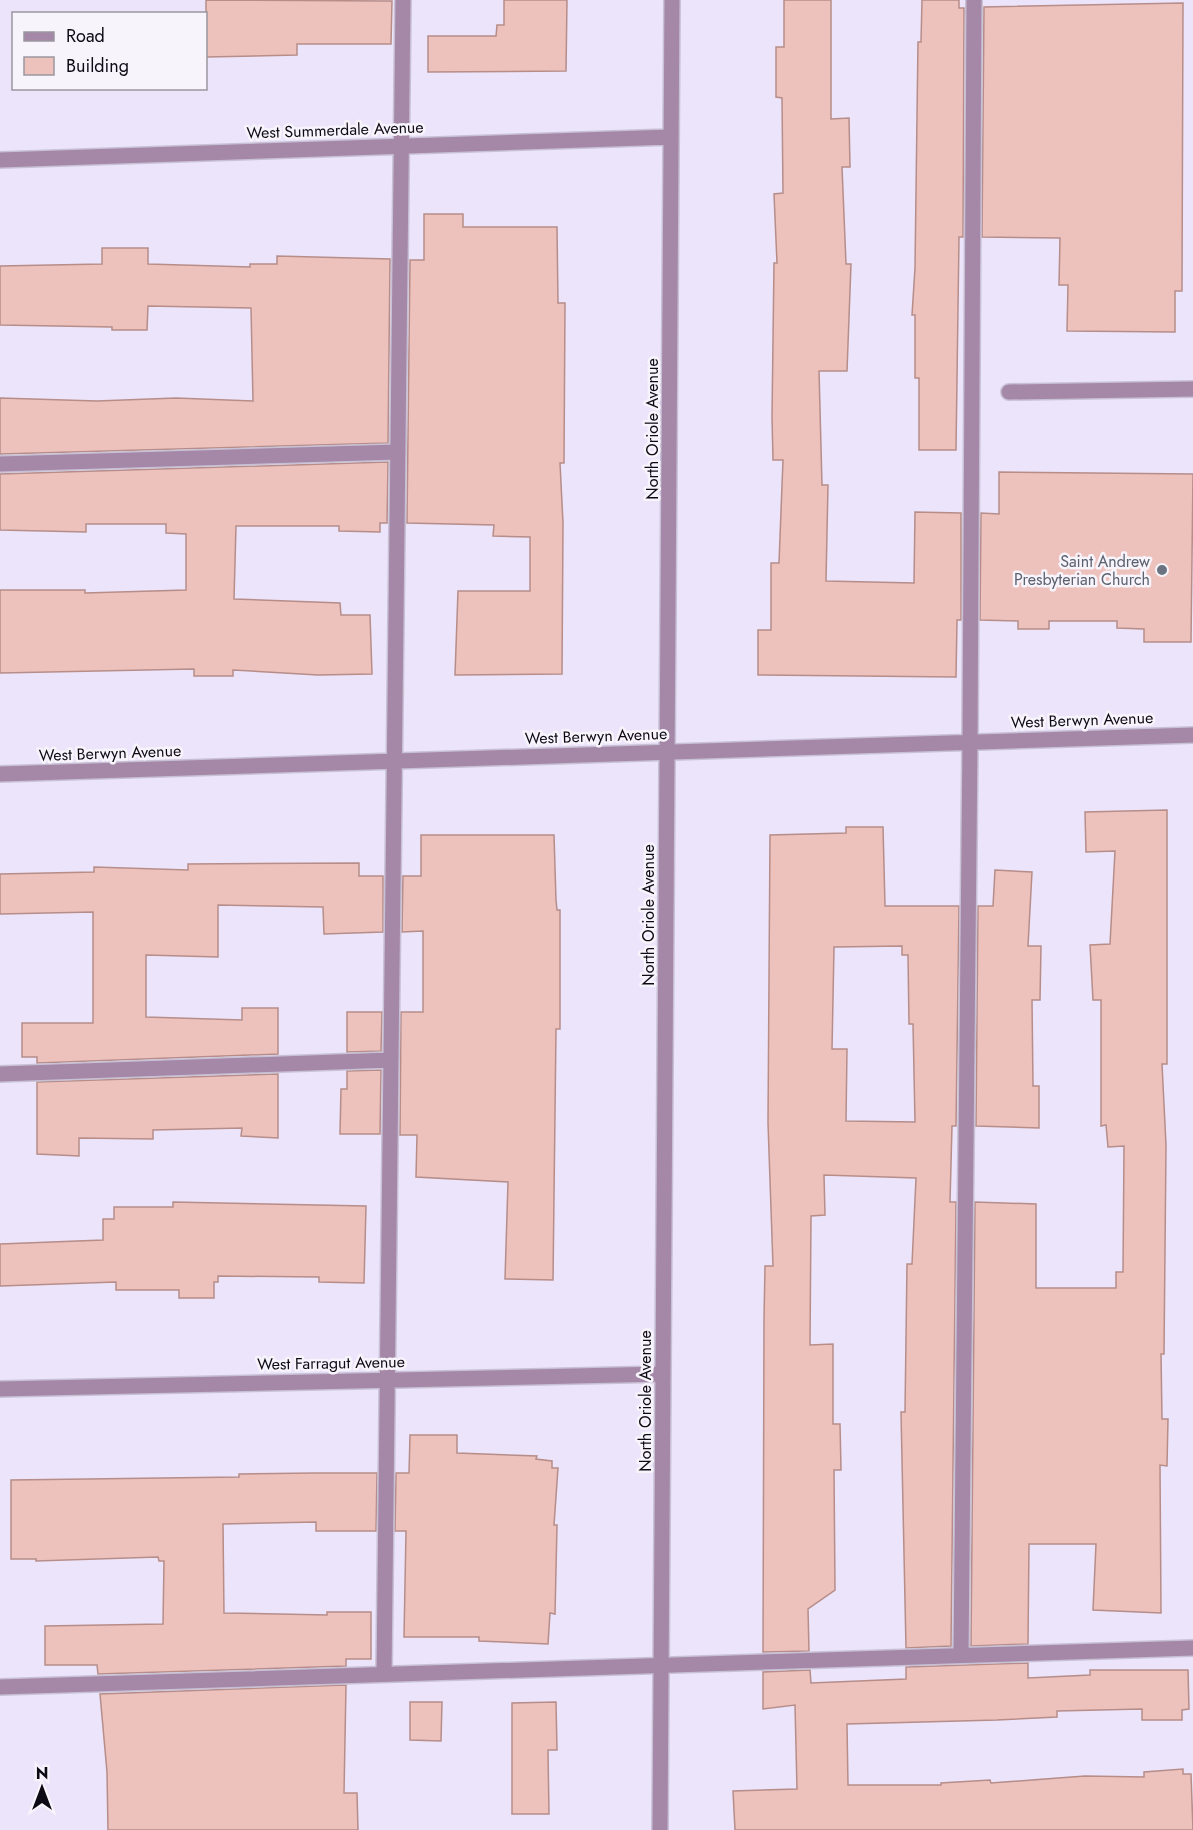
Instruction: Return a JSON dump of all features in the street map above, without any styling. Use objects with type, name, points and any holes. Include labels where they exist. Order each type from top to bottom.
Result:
[{"type":"street","points":[[384,1674],[403,0]]},
{"type":"street","name":"North Oriole Avenue","points":[[660,1830],[672,0]]},
{"type":"street","points":[[961,1655],[970,742],[974,0]]},
{"type":"street","name":"West Summerdale Avenue","points":[[0,160],[671,136]]},
{"type":"street","points":[[1009,392],[1193,389]]},
{"type":"street","points":[[0,464],[398,452]]},
{"type":"street","name":"West Berwyn Avenue","points":[[0,774],[1193,735]]},
{"type":"street","points":[[0,1074],[391,1060]]},
{"type":"street","name":"West Farragut Avenue","points":[[0,1389],[663,1374]]},
{"type":"street","points":[[0,1687],[1193,1648]]},
{"type":"building","points":[[206,0],[392,1],[391,44],[297,44],[297,55],[207,57]]},
{"type":"building","points":[[504,0],[567,0],[566,71],[428,72],[428,36],[496,36],[497,25],[504,25]]},
{"type":"building","points":[[784,0],[831,0],[831,119],[849,118],[850,167],[842,167],[846,264],[851,264],[847,371],[819,371],[822,485],[828,485],[826,581],[914,583],[915,512],[961,513],[961,620],[957,620],[956,677],[758,675],[758,630],[771,630],[771,563],[779,563],[783,460],[773,460],[772,417],[774,263],[777,263],[774,194],[783,193],[782,98],[776,97],[776,47],[784,47]]},
{"type":"building","points":[[922,0],[959,0],[959,8],[964,8],[963,237],[959,237],[956,450],[919,450],[919,378],[915,378],[915,315],[912,315],[915,268],[918,42],[921,42]]},
{"type":"building","points":[[1183,3],[1182,291],[1175,291],[1175,332],[1067,331],[1068,285],[1059,285],[1060,238],[982,237],[984,7]]},
{"type":"building","points":[[424,214],[463,214],[463,227],[557,227],[558,303],[565,303],[564,463],[560,463],[563,523],[562,674],[455,675],[458,591],[530,591],[530,537],[493,536],[494,525],[407,523],[410,260],[424,260]]},
{"type":"building","points":[[102,248],[148,248],[148,264],[250,267],[250,264],[277,264],[277,256],[390,259],[388,443],[0,454],[0,398],[97,401],[176,398],[253,401],[251,308],[148,306],[147,330],[112,330],[112,327],[0,325],[0,266],[102,264]]},
{"type":"building","points":[[388,462],[387,523],[380,523],[380,532],[339,531],[339,526],[236,526],[234,599],[340,603],[341,615],[370,615],[372,674],[318,675],[233,670],[233,676],[194,676],[194,669],[0,673],[0,590],[85,590],[85,593],[186,590],[186,534],[166,533],[166,524],[86,524],[86,532],[0,530],[0,474]]},
{"type":"building","name":"Saint Andrew Presbyterian Church","points":[[999,472],[1193,474],[1191,642],[1144,642],[1144,629],[1117,628],[1117,621],[1049,621],[1049,629],[1018,629],[1018,621],[980,620],[981,513],[999,514]]},
{"type":"building","points":[[1167,810],[1167,1064],[1162,1064],[1166,1145],[1164,1354],[1161,1354],[1162,1419],[1168,1419],[1167,1466],[1160,1465],[1161,1613],[1093,1610],[1096,1544],[1029,1544],[1028,1644],[971,1646],[975,1202],[1036,1204],[1036,1288],[1116,1288],[1116,1272],[1123,1272],[1124,1146],[1108,1147],[1106,1125],[1101,1126],[1101,1000],[1093,1000],[1090,945],[1110,944],[1115,851],[1086,852],[1085,812]]},
{"type":"building","points":[[846,827],[883,827],[885,906],[959,906],[956,1126],[952,1126],[950,1202],[956,1202],[951,1646],[906,1648],[901,1412],[905,1412],[907,1264],[912,1264],[916,1178],[824,1175],[825,1215],[811,1216],[810,1345],[833,1344],[833,1424],[840,1424],[841,1470],[834,1470],[835,1590],[808,1609],[809,1651],[763,1652],[765,1266],[773,1266],[768,1123],[770,835],[846,833]],"holes":[[[902,946],[902,955],[908,955],[909,1024],[913,1024],[915,1122],[846,1121],[847,1049],[832,1049],[834,947]]]},
{"type":"building","points":[[421,835],[554,835],[556,900],[557,910],[560,910],[560,1029],[556,1029],[553,1280],[505,1279],[508,1182],[416,1177],[417,1135],[400,1135],[401,1012],[423,1012],[423,931],[402,932],[403,876],[421,876]]},
{"type":"building","points":[[359,863],[359,876],[383,876],[383,932],[324,934],[323,907],[218,905],[218,957],[146,955],[146,1017],[242,1020],[242,1008],[278,1008],[278,1054],[37,1063],[37,1057],[22,1057],[22,1023],[93,1023],[93,912],[0,914],[0,874],[94,872],[94,867],[188,870],[188,864]]},
{"type":"building","points":[[995,870],[1032,872],[1028,946],[1041,946],[1040,1000],[1032,1000],[1033,1086],[1039,1086],[1039,1128],[976,1126],[978,906],[993,906]]},
{"type":"building","points":[[347,1012],[382,1012],[381,1051],[347,1052]]},
{"type":"building","points":[[381,1070],[380,1134],[340,1134],[341,1089],[347,1089],[347,1071]]},
{"type":"building","points":[[278,1074],[278,1138],[241,1136],[242,1128],[153,1130],[153,1139],[79,1138],[79,1156],[37,1154],[37,1082]]},
{"type":"building","points":[[173,1202],[366,1206],[364,1283],[319,1282],[319,1277],[218,1276],[218,1282],[214,1282],[214,1298],[179,1298],[179,1290],[116,1290],[116,1282],[0,1286],[0,1244],[103,1240],[103,1219],[114,1219],[114,1207],[173,1207]]},
{"type":"building","points":[[410,1435],[457,1435],[457,1453],[537,1456],[536,1459],[552,1461],[552,1468],[558,1468],[554,1525],[557,1525],[555,1614],[550,1613],[548,1644],[479,1641],[479,1637],[404,1637],[406,1531],[395,1531],[396,1473],[409,1473]]},
{"type":"building","points":[[377,1473],[376,1531],[316,1531],[316,1522],[223,1524],[224,1613],[327,1615],[327,1612],[371,1612],[371,1659],[346,1659],[346,1666],[98,1674],[97,1665],[45,1665],[45,1626],[163,1624],[164,1561],[159,1561],[158,1557],[36,1561],[36,1559],[11,1559],[11,1480]]},
{"type":"building","points":[[1028,1663],[1028,1678],[1090,1675],[1090,1670],[1188,1670],[1189,1709],[1182,1710],[1182,1720],[1142,1720],[1142,1709],[1057,1711],[1057,1717],[847,1724],[848,1785],[941,1785],[941,1783],[990,1780],[991,1783],[1085,1776],[1144,1777],[1144,1772],[1183,1769],[1183,1774],[1191,1774],[1193,1830],[735,1830],[733,1791],[797,1789],[795,1705],[763,1709],[763,1672],[810,1670],[811,1683],[906,1679],[906,1667]]},
{"type":"building","points":[[346,1685],[344,1793],[357,1793],[358,1830],[108,1830],[107,1772],[100,1694]]},
{"type":"building","points":[[410,1702],[442,1702],[441,1741],[410,1740]]},
{"type":"building","points":[[556,1702],[557,1750],[548,1750],[549,1814],[512,1814],[512,1703]]},
{"type":"place","name":"Saint Andrew Presbyterian Church","points":[[1162,570]]}]
